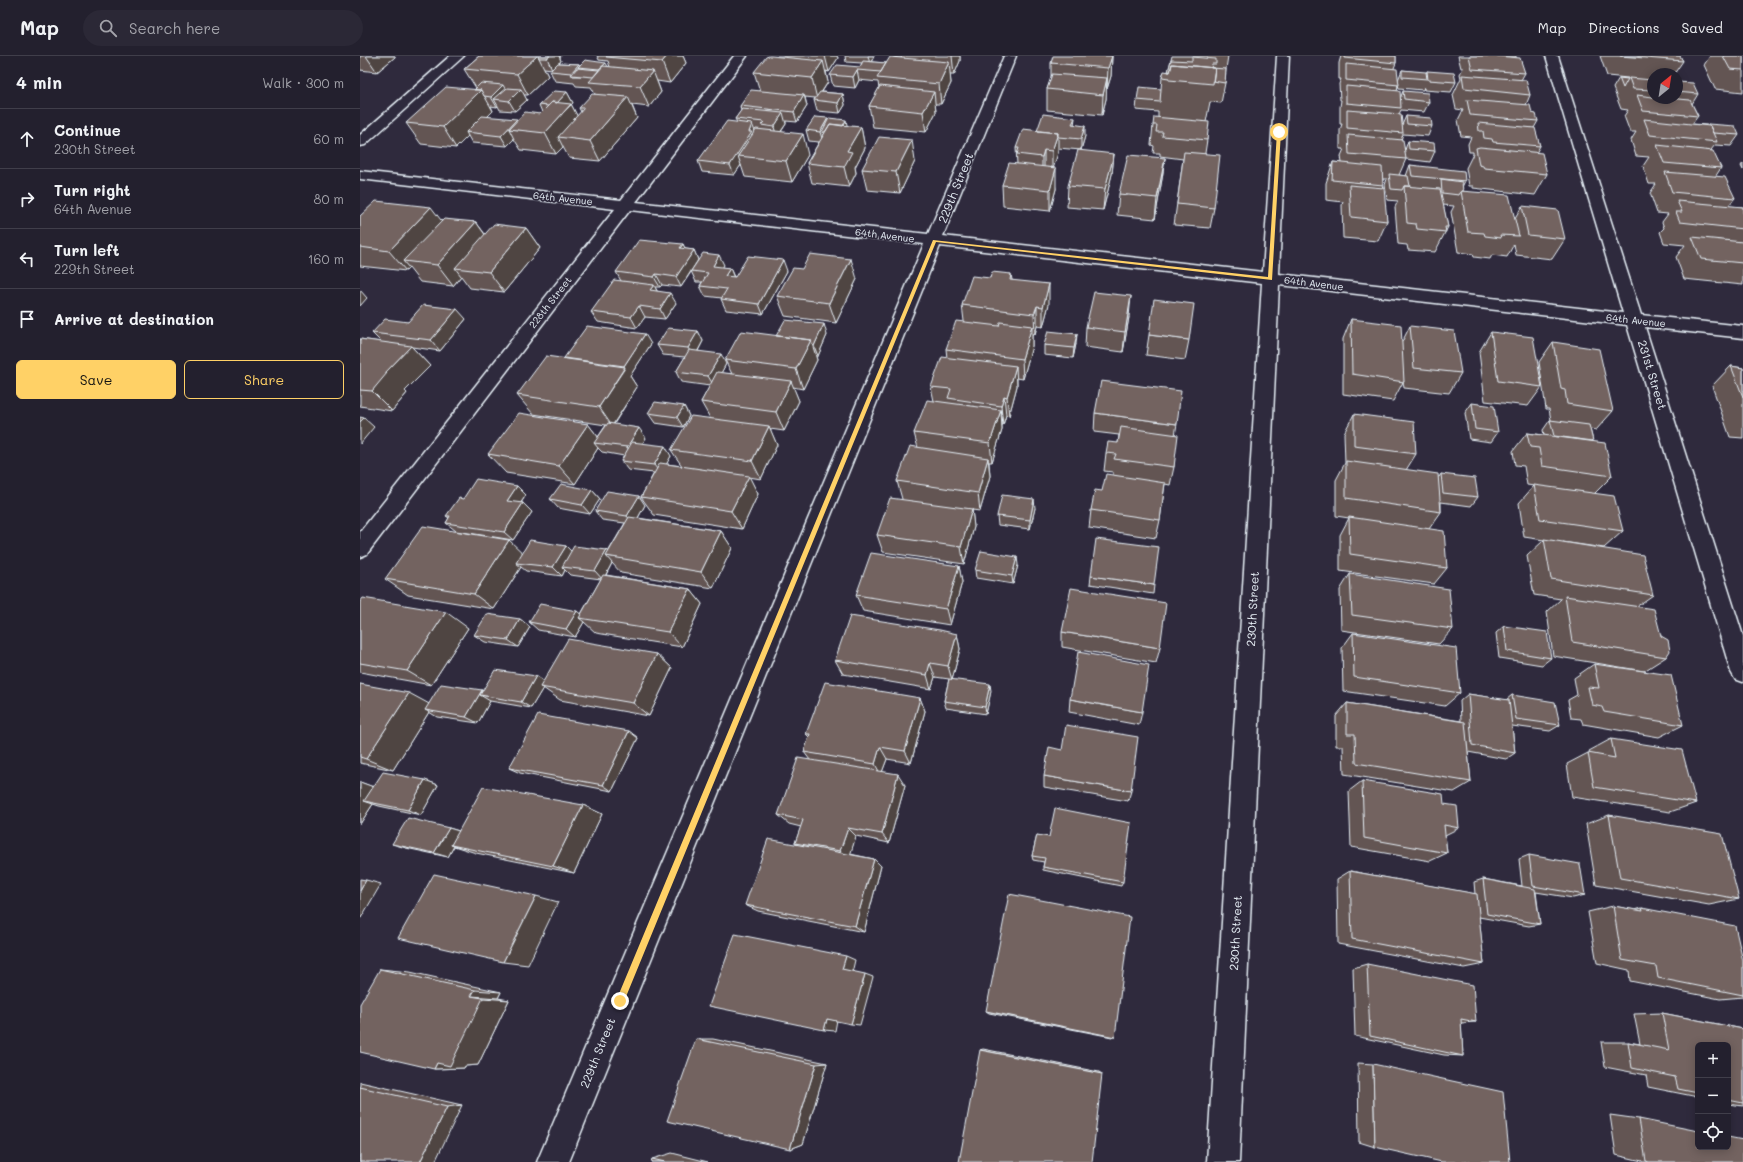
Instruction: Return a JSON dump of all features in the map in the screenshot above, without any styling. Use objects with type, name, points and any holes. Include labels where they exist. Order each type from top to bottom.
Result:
[{"type":"street","points":[[360,142],[458,56]]},
{"type":"street","name":"228th Street","points":[[360,548],[741,56]]},
{"type":"street","name":"229th Street","points":[[553,1162],[935,241],[1010,56]]},
{"type":"street","name":"230th Street","points":[[1223,1162],[1283,56]]},
{"type":"street","name":"231st Street","points":[[1552,56],[1743,672]]},
{"type":"street","name":"64th Avenue","points":[[360,176],[1743,332]]},
{"type":"building","points":[[479,56],[537,56],[517,74],[464,69]]},
{"type":"building","points":[[538,56],[550,56],[547,58],[539,58]]},
{"type":"building","points":[[667,56],[662,62],[606,57]]},
{"type":"building","points":[[769,56],[823,61],[812,78],[754,72],[766,57]]},
{"type":"building","points":[[1053,56],[1112,56],[1108,68],[1051,63]]},
{"type":"building","points":[[1345,56],[1396,56],[1396,63],[1345,58]]},
{"type":"building","points":[[1469,56],[1520,58],[1525,73],[1472,69]]},
{"type":"building","points":[[1620,56],[1680,56],[1683,61]]},
{"type":"building","points":[[1723,56],[1743,56],[1743,70],[1730,69]]},
{"type":"building","points":[[890,57],[949,62],[939,84],[877,78]]},
{"type":"building","points":[[1192,57],[1216,59],[1216,64],[1212,64],[1211,68],[1172,64],[1170,72],[1168,72],[1171,60],[1192,61]]},
{"type":"building","points":[[585,60],[606,63],[599,69],[578,67]]},
{"type":"building","points":[[863,61],[886,63],[881,72],[857,70],[853,77],[830,75],[837,65],[860,67]]},
{"type":"building","points":[[558,63],[579,64],[571,73],[550,71]]},
{"type":"building","points":[[1172,64],[1215,68],[1213,84],[1169,80],[1169,78],[1162,77],[1164,71],[1170,72]]},
{"type":"building","points":[[1346,64],[1397,69],[1399,85],[1346,80]]},
{"type":"building","points":[[603,66],[653,71],[640,86],[589,82]]},
{"type":"building","points":[[577,68],[599,70],[593,77],[571,75]]},
{"type":"building","points":[[1215,68],[1226,69],[1225,83],[1213,81]]},
{"type":"building","points":[[1402,70],[1426,72],[1427,79],[1402,77]]},
{"type":"building","points":[[1427,71],[1454,73],[1456,82],[1428,80]]},
{"type":"building","points":[[1052,74],[1107,78],[1103,95],[1047,89]]},
{"type":"building","points":[[1462,75],[1526,80],[1530,95],[1464,88]]},
{"type":"building","points":[[1619,78],[1628,79],[1623,88]]},
{"type":"building","points":[[1629,78],[1647,80],[1647,90],[1633,89]]},
{"type":"building","points":[[1683,82],[1693,83],[1698,94],[1683,93]]},
{"type":"building","points":[[481,83],[503,85],[491,97],[484,96],[481,90],[474,90]]},
{"type":"building","points":[[880,86],[934,92],[923,112],[869,106]]},
{"type":"building","points":[[1346,86],[1400,91],[1401,108],[1346,103]]},
{"type":"building","points":[[446,87],[481,90],[443,127],[406,123]]},
{"type":"building","points":[[1139,87],[1161,89],[1160,102],[1137,100]]},
{"type":"building","points":[[507,88],[521,89],[509,101],[494,99]]},
{"type":"building","points":[[751,90],[804,95],[794,112],[740,106]]},
{"type":"building","points":[[554,91],[567,92],[557,103],[552,102],[548,106],[539,105]]},
{"type":"building","points":[[1403,91],[1428,93],[1429,102],[1404,99]]},
{"type":"building","points":[[820,92],[843,94],[838,103],[814,100]]},
{"type":"building","points":[[592,94],[628,97],[590,141],[558,137],[584,108],[579,108]]},
{"type":"building","points":[[1637,95],[1647,96],[1647,104],[1683,104],[1683,99],[1690,100],[1698,116],[1643,111]]},
{"type":"building","points":[[1467,100],[1530,105],[1532,113],[1536,114],[1538,121],[1470,115]]},
{"type":"building","points":[[552,102],[571,104],[545,133],[509,129],[525,112],[540,114]]},
{"type":"building","points":[[742,109],[783,113],[774,127],[761,125],[764,122],[735,119]]},
{"type":"building","points":[[1347,110],[1401,114],[1403,133],[1347,128]]},
{"type":"building","points":[[1043,114],[1075,118],[1072,124],[1085,126],[1081,139],[1058,137],[1058,133],[1037,131]]},
{"type":"building","points":[[482,116],[517,119],[501,136],[466,132]]},
{"type":"building","points":[[1406,116],[1431,118],[1432,126],[1407,124]]},
{"type":"building","points":[[815,117],[828,118],[820,132],[806,130]]},
{"type":"building","points":[[1154,117],[1209,122],[1207,140],[1162,136],[1163,132],[1156,132],[1157,125],[1153,125]]},
{"type":"building","points":[[829,118],[846,120],[843,126],[830,124],[825,132],[822,132]]},
{"type":"building","points":[[1644,119],[1710,126],[1717,142],[1650,135]]},
{"type":"building","points":[[727,121],[752,124],[749,132],[752,132],[730,165],[698,161]]},
{"type":"building","points":[[1478,123],[1535,128],[1540,146],[1493,142],[1492,139],[1484,138],[1483,131],[1479,131]]},
{"type":"building","points":[[830,124],[861,127],[847,151],[852,152],[844,167],[807,163]]},
{"type":"building","points":[[1708,124],[1735,126],[1739,135],[1713,133]]},
{"type":"building","points":[[756,129],[803,134],[786,161],[738,156]]},
{"type":"building","points":[[1023,129],[1058,133],[1052,151],[1044,150],[1042,157],[1017,154],[1019,148],[1016,148]]},
{"type":"building","points":[[1348,135],[1403,140],[1406,159],[1349,154]]},
{"type":"building","points":[[879,137],[912,140],[896,172],[862,169]]},
{"type":"building","points":[[1408,141],[1434,143],[1435,151],[1409,149]]},
{"type":"building","points":[[1657,145],[1713,151],[1721,168],[1664,163]]},
{"type":"building","points":[[1480,147],[1542,153],[1547,174],[1484,168],[1483,166],[1479,165],[1476,148]]},
{"type":"building","points":[[1078,150],[1114,154],[1105,189],[1068,186]]},
{"type":"building","points":[[1184,152],[1220,155],[1214,208],[1177,204]]},
{"type":"building","points":[[1128,155],[1165,158],[1157,198],[1119,194]]},
{"type":"building","points":[[1333,162],[1382,167],[1383,185],[1332,180]]},
{"type":"building","points":[[1009,163],[1056,168],[1050,190],[1002,185]]},
{"type":"building","points":[[1410,165],[1464,171],[1465,181],[1412,176]]},
{"type":"building","points":[[1665,172],[1725,177],[1735,198],[1672,192]]},
{"type":"building","points":[[1389,174],[1408,176],[1410,186],[1404,186],[1402,190],[1391,189]]},
{"type":"building","points":[[1441,179],[1462,182],[1463,191],[1461,191],[1459,195],[1442,193]]},
{"type":"building","points":[[1349,185],[1384,188],[1387,221],[1351,217]]},
{"type":"building","points":[[1404,186],[1440,189],[1448,227],[1445,227],[1446,232],[1417,229],[1416,224],[1407,223]]},
{"type":"building","points":[[1461,191],[1509,195],[1519,236],[1500,235],[1501,238],[1485,236],[1484,233],[1468,232]]},
{"type":"building","points":[[376,201],[431,207],[389,251],[360,247],[360,216]]},
{"type":"building","points":[[1677,201],[1743,207],[1743,229],[1680,222],[1676,212],[1682,212]]},
{"type":"building","points":[[1522,206],[1558,210],[1565,239],[1528,235]]},
{"type":"building","points":[[444,219],[476,222],[437,265],[403,261]]},
{"type":"building","points":[[494,224],[526,228],[489,272],[455,268]]},
{"type":"building","points":[[1692,237],[1743,242],[1743,263],[1701,259]]},
{"type":"building","points":[[639,240],[683,244],[680,248],[694,250],[676,277],[656,274],[654,277],[616,272]]},
{"type":"building","points":[[703,253],[719,255],[713,266],[730,268],[725,276],[735,277],[748,256],[783,260],[759,304],[721,299],[727,289],[700,286],[708,273],[691,271]]},
{"type":"building","points":[[810,254],[851,259],[829,303],[777,296],[793,268],[802,269]]},
{"type":"building","points":[[992,272],[1011,274],[1010,280],[1049,284],[1043,307],[1037,306],[1034,314],[962,305],[972,276],[990,278]]},
{"type":"building","points":[[614,280],[654,285],[650,290],[670,293],[660,309],[639,306],[631,317],[591,312]]},
{"type":"building","points":[[1094,292],[1131,296],[1125,332],[1086,327]]},
{"type":"building","points":[[1154,299],[1194,304],[1189,340],[1149,335]]},
{"type":"building","points":[[423,305],[457,309],[431,340],[372,333],[385,319],[408,322]]},
{"type":"building","points":[[1351,319],[1401,325],[1404,382],[1352,374]]},
{"type":"building","points":[[785,320],[824,324],[814,346],[812,345],[811,340],[776,336]]},
{"type":"building","points":[[956,321],[999,326],[1000,322],[1032,326],[1022,359],[946,349]]},
{"type":"building","points":[[587,326],[645,334],[624,366],[564,358]]},
{"type":"building","points":[[1410,326],[1454,331],[1461,373],[1414,368]]},
{"type":"building","points":[[668,328],[698,331],[688,348],[657,345]]},
{"type":"building","points":[[741,331],[811,340],[796,369],[725,360]]},
{"type":"building","points":[[1048,331],[1077,334],[1074,348],[1044,345]]},
{"type":"building","points":[[1491,332],[1533,337],[1542,387],[1498,381]]},
{"type":"building","points":[[360,339],[411,346],[385,373],[387,373],[372,391],[360,390]]},
{"type":"building","points":[[1553,342],[1599,349],[1613,411],[1567,404],[1565,390],[1561,389]]},
{"type":"building","points":[[689,350],[721,354],[708,376],[676,372]]},
{"type":"building","points":[[546,356],[625,367],[599,407],[517,395]]},
{"type":"building","points":[[942,357],[1016,366],[1007,397],[1004,396],[1001,406],[948,398],[951,389],[931,387]]},
{"type":"building","points":[[1731,366],[1743,368],[1743,397]]},
{"type":"building","points":[[717,372],[791,381],[776,412],[701,402]]},
{"type":"building","points":[[1101,381],[1181,391],[1177,424],[1095,413]]},
{"type":"building","points":[[927,400],[1001,410],[990,443],[914,433]]},
{"type":"building","points":[[655,402],[684,406],[677,417],[648,413]]},
{"type":"building","points":[[1472,403],[1494,406],[1498,432],[1475,429]]},
{"type":"building","points":[[519,413],[588,424],[559,466],[488,454]]},
{"type":"building","points":[[1354,414],[1414,422],[1416,454],[1354,446]]},
{"type":"building","points":[[691,416],[769,426],[752,461],[671,450]]},
{"type":"building","points":[[1550,420],[1589,425],[1593,441],[1554,436]]},
{"type":"building","points":[[608,423],[639,428],[627,447],[594,443]]},
{"type":"building","points":[[1121,427],[1178,435],[1174,467],[1114,459],[1116,454],[1106,453],[1108,442],[1118,443]]},
{"type":"building","points":[[1527,433],[1605,443],[1612,476],[1542,466],[1539,448],[1530,447]]},
{"type":"building","points":[[632,442],[665,446],[654,465],[621,461]]},
{"type":"building","points":[[910,446],[988,458],[978,493],[897,481]]},
{"type":"building","points":[[1346,461],[1438,474],[1441,512],[1346,498]]},
{"type":"building","points":[[660,463],[749,476],[731,511],[641,497]]},
{"type":"building","points":[[1106,474],[1165,483],[1160,520],[1091,510],[1095,490],[1102,491]]},
{"type":"building","points":[[1441,474],[1475,478],[1478,497],[1443,493]]},
{"type":"building","points":[[476,479],[517,486],[507,501],[523,503],[504,532],[446,523],[450,516],[446,516],[459,498],[463,499]]},
{"type":"building","points":[[561,484],[592,490],[582,505],[550,499]]},
{"type":"building","points":[[1534,485],[1614,496],[1623,531],[1540,519]]},
{"type":"building","points":[[607,491],[639,496],[627,516],[595,511]]},
{"type":"building","points":[[1002,495],[1034,499],[1030,520],[997,516]]},
{"type":"building","points":[[890,498],[972,509],[961,547],[877,535]]},
{"type":"building","points":[[629,517],[721,531],[701,572],[606,556]]},
{"type":"building","points":[[1349,517],[1444,531],[1447,568],[1350,554]]},
{"type":"building","points":[[423,526],[509,540],[474,594],[385,579]]},
{"type":"building","points":[[1096,539],[1159,547],[1154,585],[1091,576]]},
{"type":"building","points":[[1544,539],[1643,555],[1653,595],[1551,579]]},
{"type":"building","points":[[530,540],[566,546],[553,567],[516,563]]},
{"type":"building","points":[[574,546],[607,550],[595,571],[562,567]]},
{"type":"building","points":[[981,551],[1017,557],[1012,576],[975,570]]},
{"type":"building","points":[[871,553],[959,566],[946,609],[856,595]]},
{"type":"building","points":[[1350,574],[1449,589],[1453,629],[1352,615]]},
{"type":"building","points":[[603,575],[690,589],[668,632],[579,618]]},
{"type":"building","points":[[1071,588],[1166,603],[1160,648],[1062,632]]},
{"type":"building","points":[[1565,596],[1654,609],[1661,636],[1668,640],[1670,651],[1666,657],[1572,642]]},
{"type":"building","points":[[363,598],[446,612],[407,671],[360,663],[360,602]]},
{"type":"building","points":[[540,604],[577,611],[566,629],[529,622]]},
{"type":"building","points":[[487,614],[520,619],[508,640],[474,635]]},
{"type":"building","points":[[850,616],[957,634],[948,666],[930,663],[927,675],[835,660]]},
{"type":"building","points":[[1504,626],[1547,632],[1551,658],[1507,651]]},
{"type":"building","points":[[1353,633],[1456,648],[1460,693],[1354,677]]},
{"type":"building","points":[[568,639],[657,654],[633,703],[540,687]]},
{"type":"building","points":[[1078,652],[1149,665],[1142,712],[1070,699]]},
{"type":"building","points":[[1594,664],[1671,675],[1683,725],[1604,712],[1602,707],[1592,705],[1588,687],[1599,688]]},
{"type":"building","points":[[495,670],[536,676],[521,702],[480,695]]},
{"type":"building","points":[[949,679],[990,684],[985,707],[944,701]]},
{"type":"building","points":[[825,682],[920,698],[905,751],[880,747],[875,764],[804,752],[810,734],[806,734]]},
{"type":"building","points":[[360,684],[409,693],[366,759],[360,757]]},
{"type":"building","points":[[441,684],[482,690],[466,717],[425,710]]},
{"type":"building","points":[[1468,694],[1509,700],[1515,753],[1472,745]]},
{"type":"building","points":[[1512,695],[1555,702],[1560,725],[1516,719]]},
{"type":"building","points":[[1347,703],[1465,722],[1471,782],[1356,763],[1355,734],[1347,734]]},
{"type":"building","points":[[538,715],[629,731],[603,785],[509,768]]},
{"type":"building","points":[[1066,725],[1138,737],[1131,791],[1044,776],[1049,747],[1062,750]]},
{"type":"building","points":[[1611,739],[1682,750],[1696,803],[1594,787],[1588,753],[1615,758]]},
{"type":"building","points":[[798,758],[898,774],[882,834],[848,828],[840,851],[795,843],[803,820],[778,815]]},
{"type":"building","points":[[383,772],[425,780],[408,810],[364,801]]},
{"type":"building","points":[[1362,781],[1443,794],[1444,804],[1457,806],[1459,828],[1444,825],[1447,853],[1364,838]]},
{"type":"building","points":[[483,787],[583,805],[553,866],[451,845]]},
{"type":"building","points":[[1055,808],[1131,823],[1123,882],[1043,867],[1045,858],[1032,856],[1037,835],[1049,837]]},
{"type":"building","points":[[1609,815],[1722,834],[1739,899],[1620,878]]},
{"type":"building","points":[[408,818],[449,828],[434,853],[392,844]]},
{"type":"building","points":[[768,839],[874,859],[855,926],[745,905]]},
{"type":"building","points":[[1529,855],[1580,864],[1585,895],[1533,886]]},
{"type":"building","points":[[1350,871],[1477,894],[1484,964],[1352,939]]},
{"type":"building","points":[[434,874],[536,896],[503,962],[398,938]]},
{"type":"building","points":[[360,879],[366,880],[360,891]]},
{"type":"building","points":[[1483,879],[1535,889],[1540,924],[1487,914]]},
{"type":"building","points":[[1009,894],[1130,917],[1115,1037],[986,1011]]},
{"type":"building","points":[[1613,906],[1643,911],[1642,908],[1735,926],[1743,961],[1743,995],[1658,978],[1656,966],[1622,960]]},
{"type":"building","points":[[735,934],[846,956],[842,969],[865,974],[851,1024],[827,1019],[824,1030],[709,1006]]},
{"type":"building","points":[[1367,964],[1473,985],[1476,1022],[1461,1019],[1463,1056],[1370,1036]]},
{"type":"building","points":[[380,969],[475,990],[471,996],[483,998],[450,1066],[437,1063],[434,1069],[360,1052],[360,1004]]},
{"type":"building","points":[[1662,1013],[1743,1029],[1743,1103],[1731,1101],[1731,1042],[1695,1042],[1695,1092],[1678,1089],[1675,1077],[1632,1068],[1628,1042],[1669,1050]]},
{"type":"building","points":[[696,1039],[816,1064],[790,1149],[667,1121]]},
{"type":"building","points":[[980,1050],[1102,1074],[1092,1162],[959,1162]]},
{"type":"building","points":[[1373,1064],[1503,1092],[1510,1162],[1442,1162],[1375,1147]]},
{"type":"building","points":[[360,1087],[447,1107],[420,1162],[360,1162]]},
{"type":"building","points":[[1639,1119],[1695,1130],[1695,1150],[1731,1150],[1731,1138],[1743,1140],[1743,1162],[1646,1161]]},
{"type":"building","points":[[652,1159],[665,1162],[651,1162]]},
{"type":"route","points":[[620,1001],[935,241],[1271,278],[1279,132]]}]
